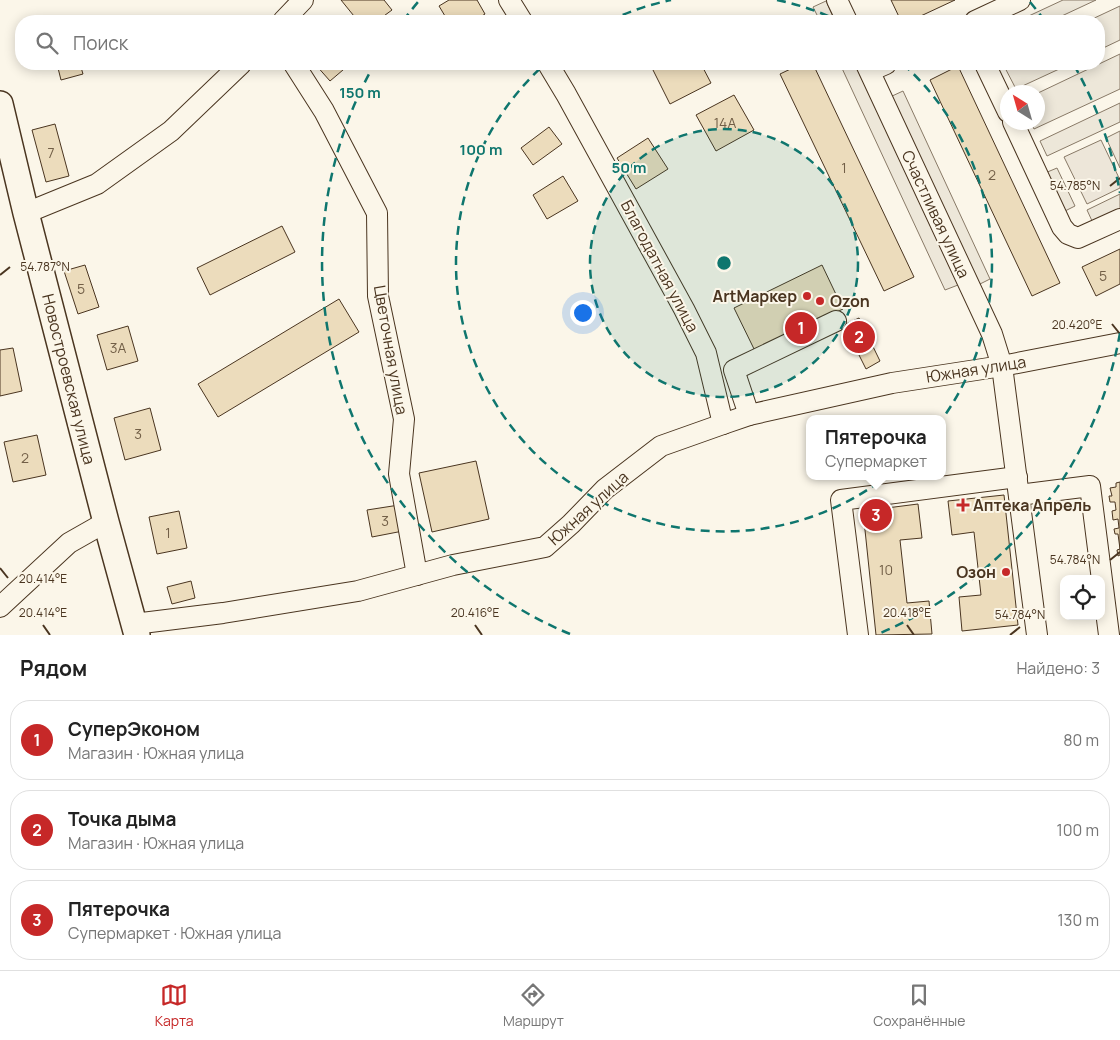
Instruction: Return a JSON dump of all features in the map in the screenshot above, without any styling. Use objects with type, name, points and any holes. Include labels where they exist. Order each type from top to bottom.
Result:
[{"type":"main road","name":"Новостроевская улица","points":[[0,104],[26,213],[106,522],[136,629]]},
{"type":"street","points":[[289,15],[303,0]]},
{"type":"street","points":[[509,0],[518,15]]},
{"type":"street","points":[[837,0],[843,15]]},
{"type":"street","points":[[988,15],[1020,0]]},
{"type":"street","points":[[26,213],[98,184],[171,131],[235,70]]},
{"type":"street","name":"Цветочная улица","points":[[298,70],[324,111],[377,213],[378,296],[404,419],[399,474],[417,575]]},
{"type":"street","name":"Благодатная улица","points":[[552,70],[684,309],[706,353],[723,424]]},
{"type":"street","name":"Счастливая улица","points":[[876,70],[992,334],[1002,366],[1036,635]]},
{"type":"street","points":[[988,70],[1000,95]]},
{"type":"street","points":[[1017,130],[1062,226],[1068,234],[1078,238],[1120,219]]},
{"type":"street","points":[[749,415],[734,370],[836,321]]},
{"type":"street","name":"Южная улица","points":[[136,629],[358,591],[454,565],[545,547],[571,524],[605,489],[661,446],[723,424],[749,415],[892,383],[1002,366],[1120,343]]},
{"type":"street","points":[[858,635],[841,500],[1018,486],[1090,486],[1109,635]]},
{"type":"street","points":[[0,607],[69,543],[106,522]]},
{"type":"shaded area","points":[[1063,0],[1096,0],[1064,15],[1031,15]]},
{"type":"shaded area","points":[[826,1],[832,15],[817,15],[813,7]]},
{"type":"shaded area","points":[[1120,6],[1120,40],[1105,47],[1105,15],[1101,15]]},
{"type":"shaded area","points":[[1120,54],[1120,89],[1045,124],[1045,90],[1086,70],[1105,70],[1105,61]]},
{"type":"shaded area","points":[[843,70],[858,70],[958,285],[945,290]]},
{"type":"shaded area","points":[[1006,70],[1057,70],[1025,85],[1014,85]]},
{"type":"shaded area","points":[[903,91],[990,279],[978,285],[890,97]]},
{"type":"shaded area","points":[[1120,103],[1120,122],[1047,156],[1040,141]]},
{"type":"shaded area","points":[[1120,131],[1120,168],[1106,138]]},
{"type":"shaded area","points":[[1101,140],[1120,180],[1120,188],[1087,204],[1064,157]]},
{"type":"shaded area","points":[[1057,168],[1075,206],[1063,212],[1045,173]]},
{"type":"shaded area","points":[[1120,194],[1120,210],[1093,223],[1087,210]]},
{"type":"building","points":[[341,0],[384,0],[392,10],[385,15],[353,15]]},
{"type":"building","points":[[449,0],[477,0],[485,14],[444,15],[439,6]]},
{"type":"building","points":[[891,0],[955,0],[923,15],[898,15]]},
{"type":"building","points":[[58,70],[82,70],[83,74],[61,80]]},
{"type":"building","points":[[320,70],[343,70],[330,81]]},
{"type":"building","points":[[653,70],[704,70],[711,83],[670,104]]},
{"type":"building","points":[[788,70],[816,70],[914,277],[884,291],[780,74]]},
{"type":"building","points":[[950,70],[960,70],[1060,283],[1032,296],[930,80]]},
{"type":"building","points":[[734,95],[754,130],[716,151],[696,115]]},
{"type":"building","points":[[55,124],[69,176],[46,182],[32,130]]},
{"type":"building","points":[[549,127],[562,144],[533,165],[521,148]]},
{"type":"building","points":[[648,138],[668,169],[636,189],[617,158]]},
{"type":"building","points":[[563,176],[578,201],[547,219],[533,195]]},
{"type":"building","points":[[282,226],[295,252],[210,295],[197,268]]},
{"type":"building","points":[[1120,249],[1120,284],[1096,296],[1082,267]]},
{"type":"building","points":[[85,265],[99,307],[78,314],[64,271]]},
{"type":"building","points":[[822,265],[843,309],[755,351],[734,308]]},
{"type":"building","points":[[339,299],[359,332],[218,417],[198,384]]},
{"type":"building","points":[[859,318],[880,361],[866,369],[844,325]]},
{"type":"building","points":[[128,326],[138,361],[107,370],[97,335]]},
{"type":"building","points":[[13,348],[22,391],[0,396],[0,350]]},
{"type":"building","points":[[150,408],[161,450],[125,460],[114,418]]},
{"type":"building","points":[[37,435],[46,475],[13,482],[4,442]]},
{"type":"building","points":[[476,461],[489,519],[432,532],[419,473]]},
{"type":"building","points":[[1120,482],[1120,549],[1118,534],[1115,534],[1114,529],[1119,528],[1118,519],[1113,520],[1112,511],[1116,510],[1115,502],[1110,502],[1109,496],[1112,496],[1110,488],[1116,487],[1116,483]]},
{"type":"building","points":[[1004,495],[1018,625],[962,631],[959,597],[981,595],[974,532],[952,535],[948,501]]},
{"type":"building","points":[[918,504],[922,538],[900,540],[907,603],[929,601],[932,634],[876,635],[863,511]]},
{"type":"building","points":[[399,505],[403,531],[372,537],[367,510]]},
{"type":"building","points":[[179,511],[187,548],[157,554],[149,517]]},
{"type":"building","points":[[191,581],[195,598],[172,604],[167,587]]},
{"type":"place","name":"ArtМаркер","points":[[807,296]]},
{"type":"place","name":"Ozon","points":[[820,301]]},
{"type":"place","name":"СуперЭконом","points":[[801,328]]},
{"type":"place","name":"Точка дыма","points":[[859,337]]},
{"type":"place","name":"Аптека Апрель","points":[[963,505]]},
{"type":"place","name":"Пятерочка","points":[[876,515]]},
{"type":"place","name":"Озон","points":[[1006,572]]}]
